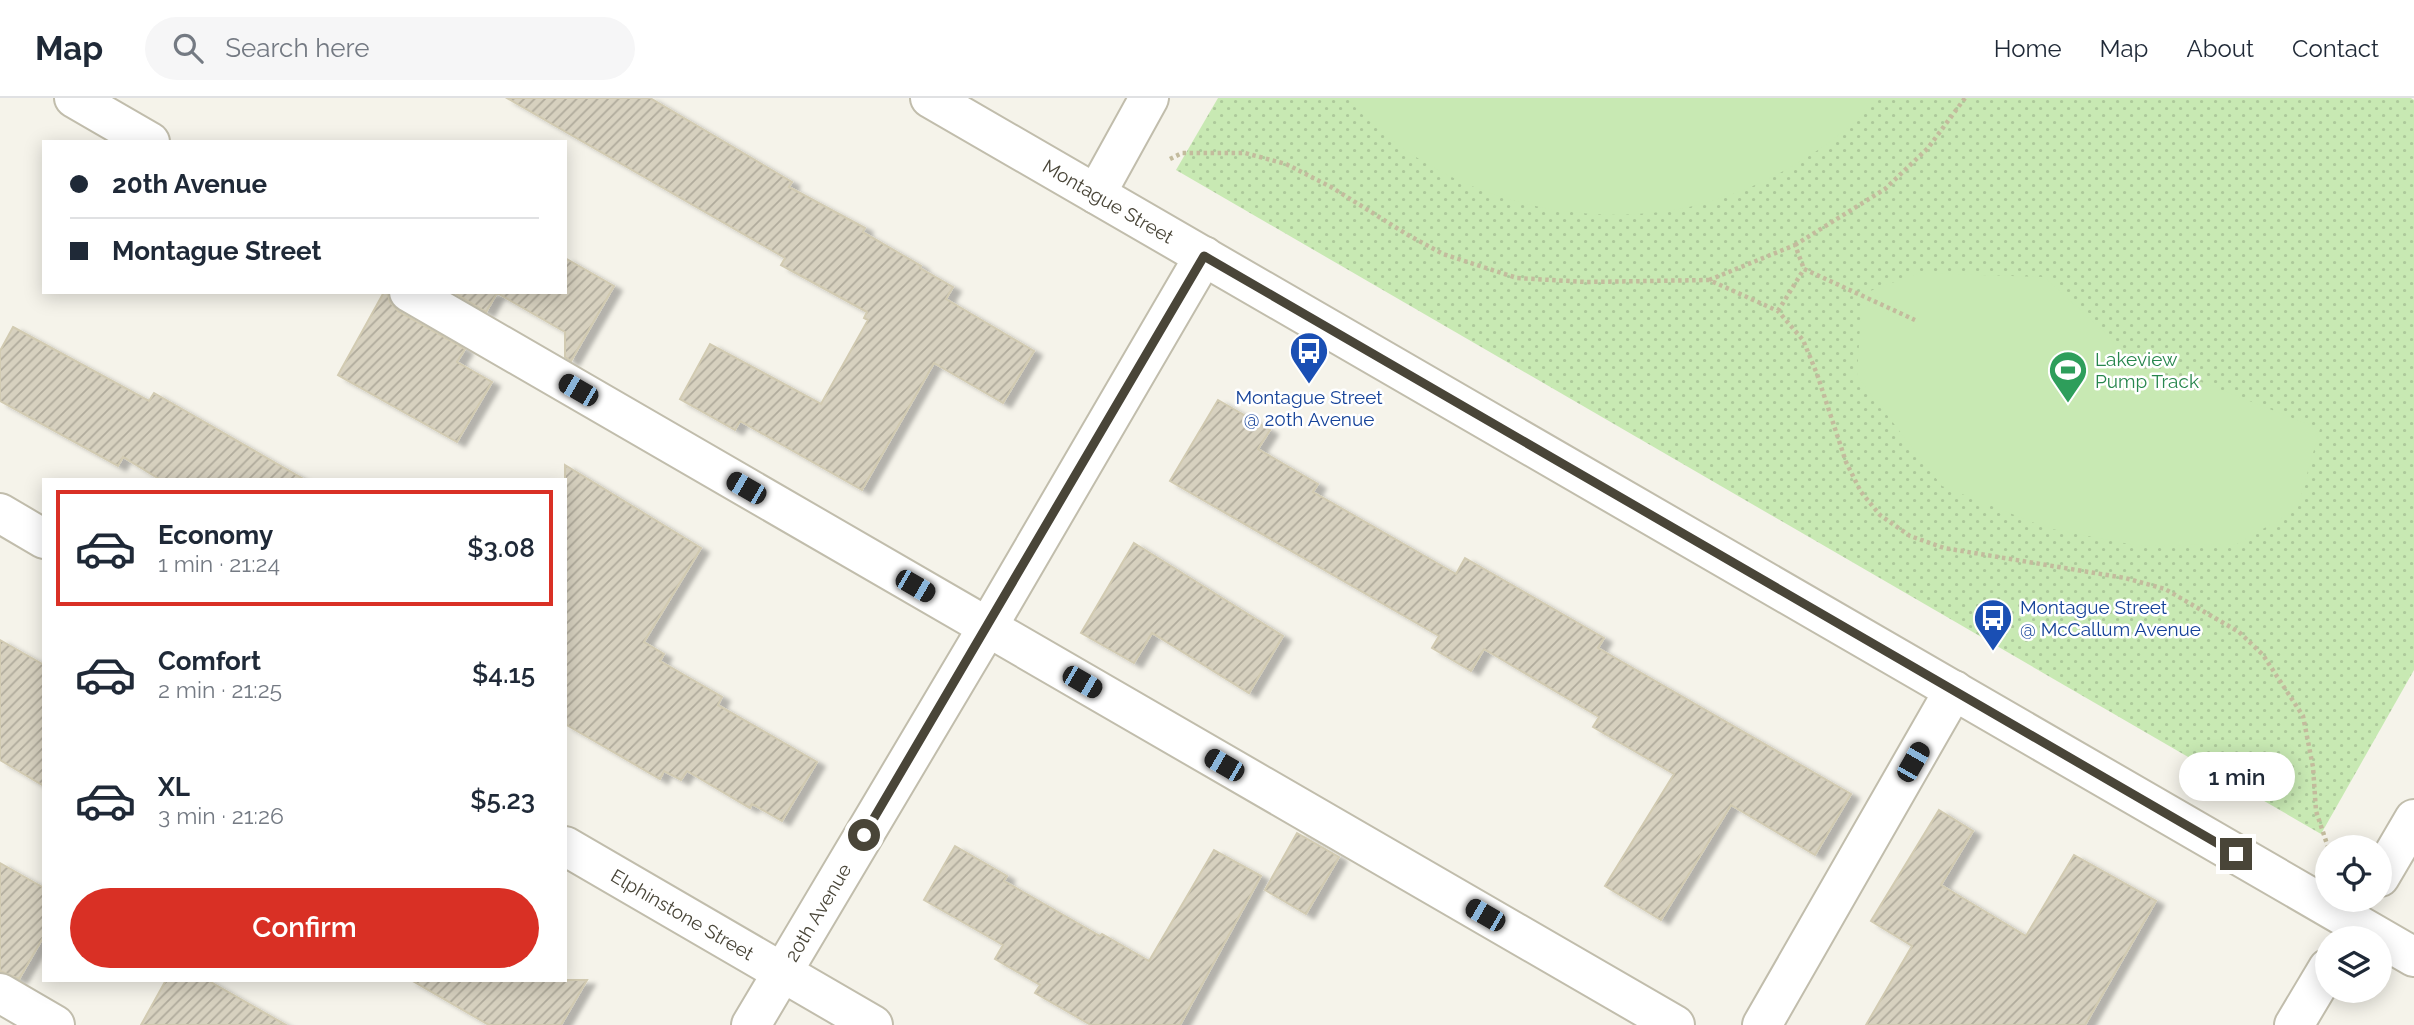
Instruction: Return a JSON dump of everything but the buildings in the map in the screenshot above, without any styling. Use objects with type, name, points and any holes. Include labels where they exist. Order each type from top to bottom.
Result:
[{"type":"street","points":[[74,98],[147,140]]},
{"type":"street","name":"Montague Street","points":[[930,98],[2355,920],[2414,957]]},
{"type":"street","points":[[1096,194],[1149,98]]},
{"type":"street","name":"20th Avenue","points":[[751,1025],[1204,256]]},
{"type":"street","points":[[412,294],[1675,1025]]},
{"type":"street","points":[[0,513],[42,538]]},
{"type":"street","points":[[1762,1025],[1954,690]]},
{"type":"street","points":[[2392,857],[2414,819]]},
{"type":"street","name":"Elphinstone Street","points":[[567,847],[873,1025]]},
{"type":"street","points":[[2294,1025],[2315,990]]},
{"type":"street","points":[[0,993],[55,1025]]},
{"type":"path","points":[[1170,159],[1182,153],[1245,153],[1286,164],[1331,187],[1443,254],[1517,278],[1586,282],[1709,280],[1795,245],[1885,189],[1928,148],[1965,98]]},
{"type":"path","points":[[1795,245],[1804,268],[1916,320]]},
{"type":"path","points":[[1778,311],[1804,268]]},
{"type":"path","points":[[1709,280],[1778,311],[1803,340],[1846,462],[1861,492],[1880,515],[1910,536],[1944,548],[2125,578],[2165,589],[2239,632],[2263,655],[2303,716],[2313,766],[2316,811],[2324,835]]},
{"type":"green space","points":[[1218,98],[2414,100],[2414,670],[2321,834],[1176,170]]},
{"type":"green space","points":[[1347,98],[1880,98],[1817,151],[1767,180],[1741,191],[1689,207],[1643,214],[1596,214],[1549,209],[1503,198],[1459,181],[1418,158],[1380,131]]},
{"type":"green space","name":"Lakeview Pump Track","points":[[1919,273],[2044,277],[2108,335],[2134,370],[2196,380],[2320,429],[2297,509],[2237,544],[2139,546],[2047,528],[1942,486],[1857,376],[1862,294]]},
{"type":"place","name":"Montague Street @ 20th Avenue","points":[[1309,385]]},
{"type":"place","name":"Lakeview Pump Track","points":[[2068,404]]},
{"type":"place","name":"Montague Street @ McCallum Avenue","points":[[1993,652]]},
{"type":"route","points":[[864,835],[1204,256],[2236,854]]}]
